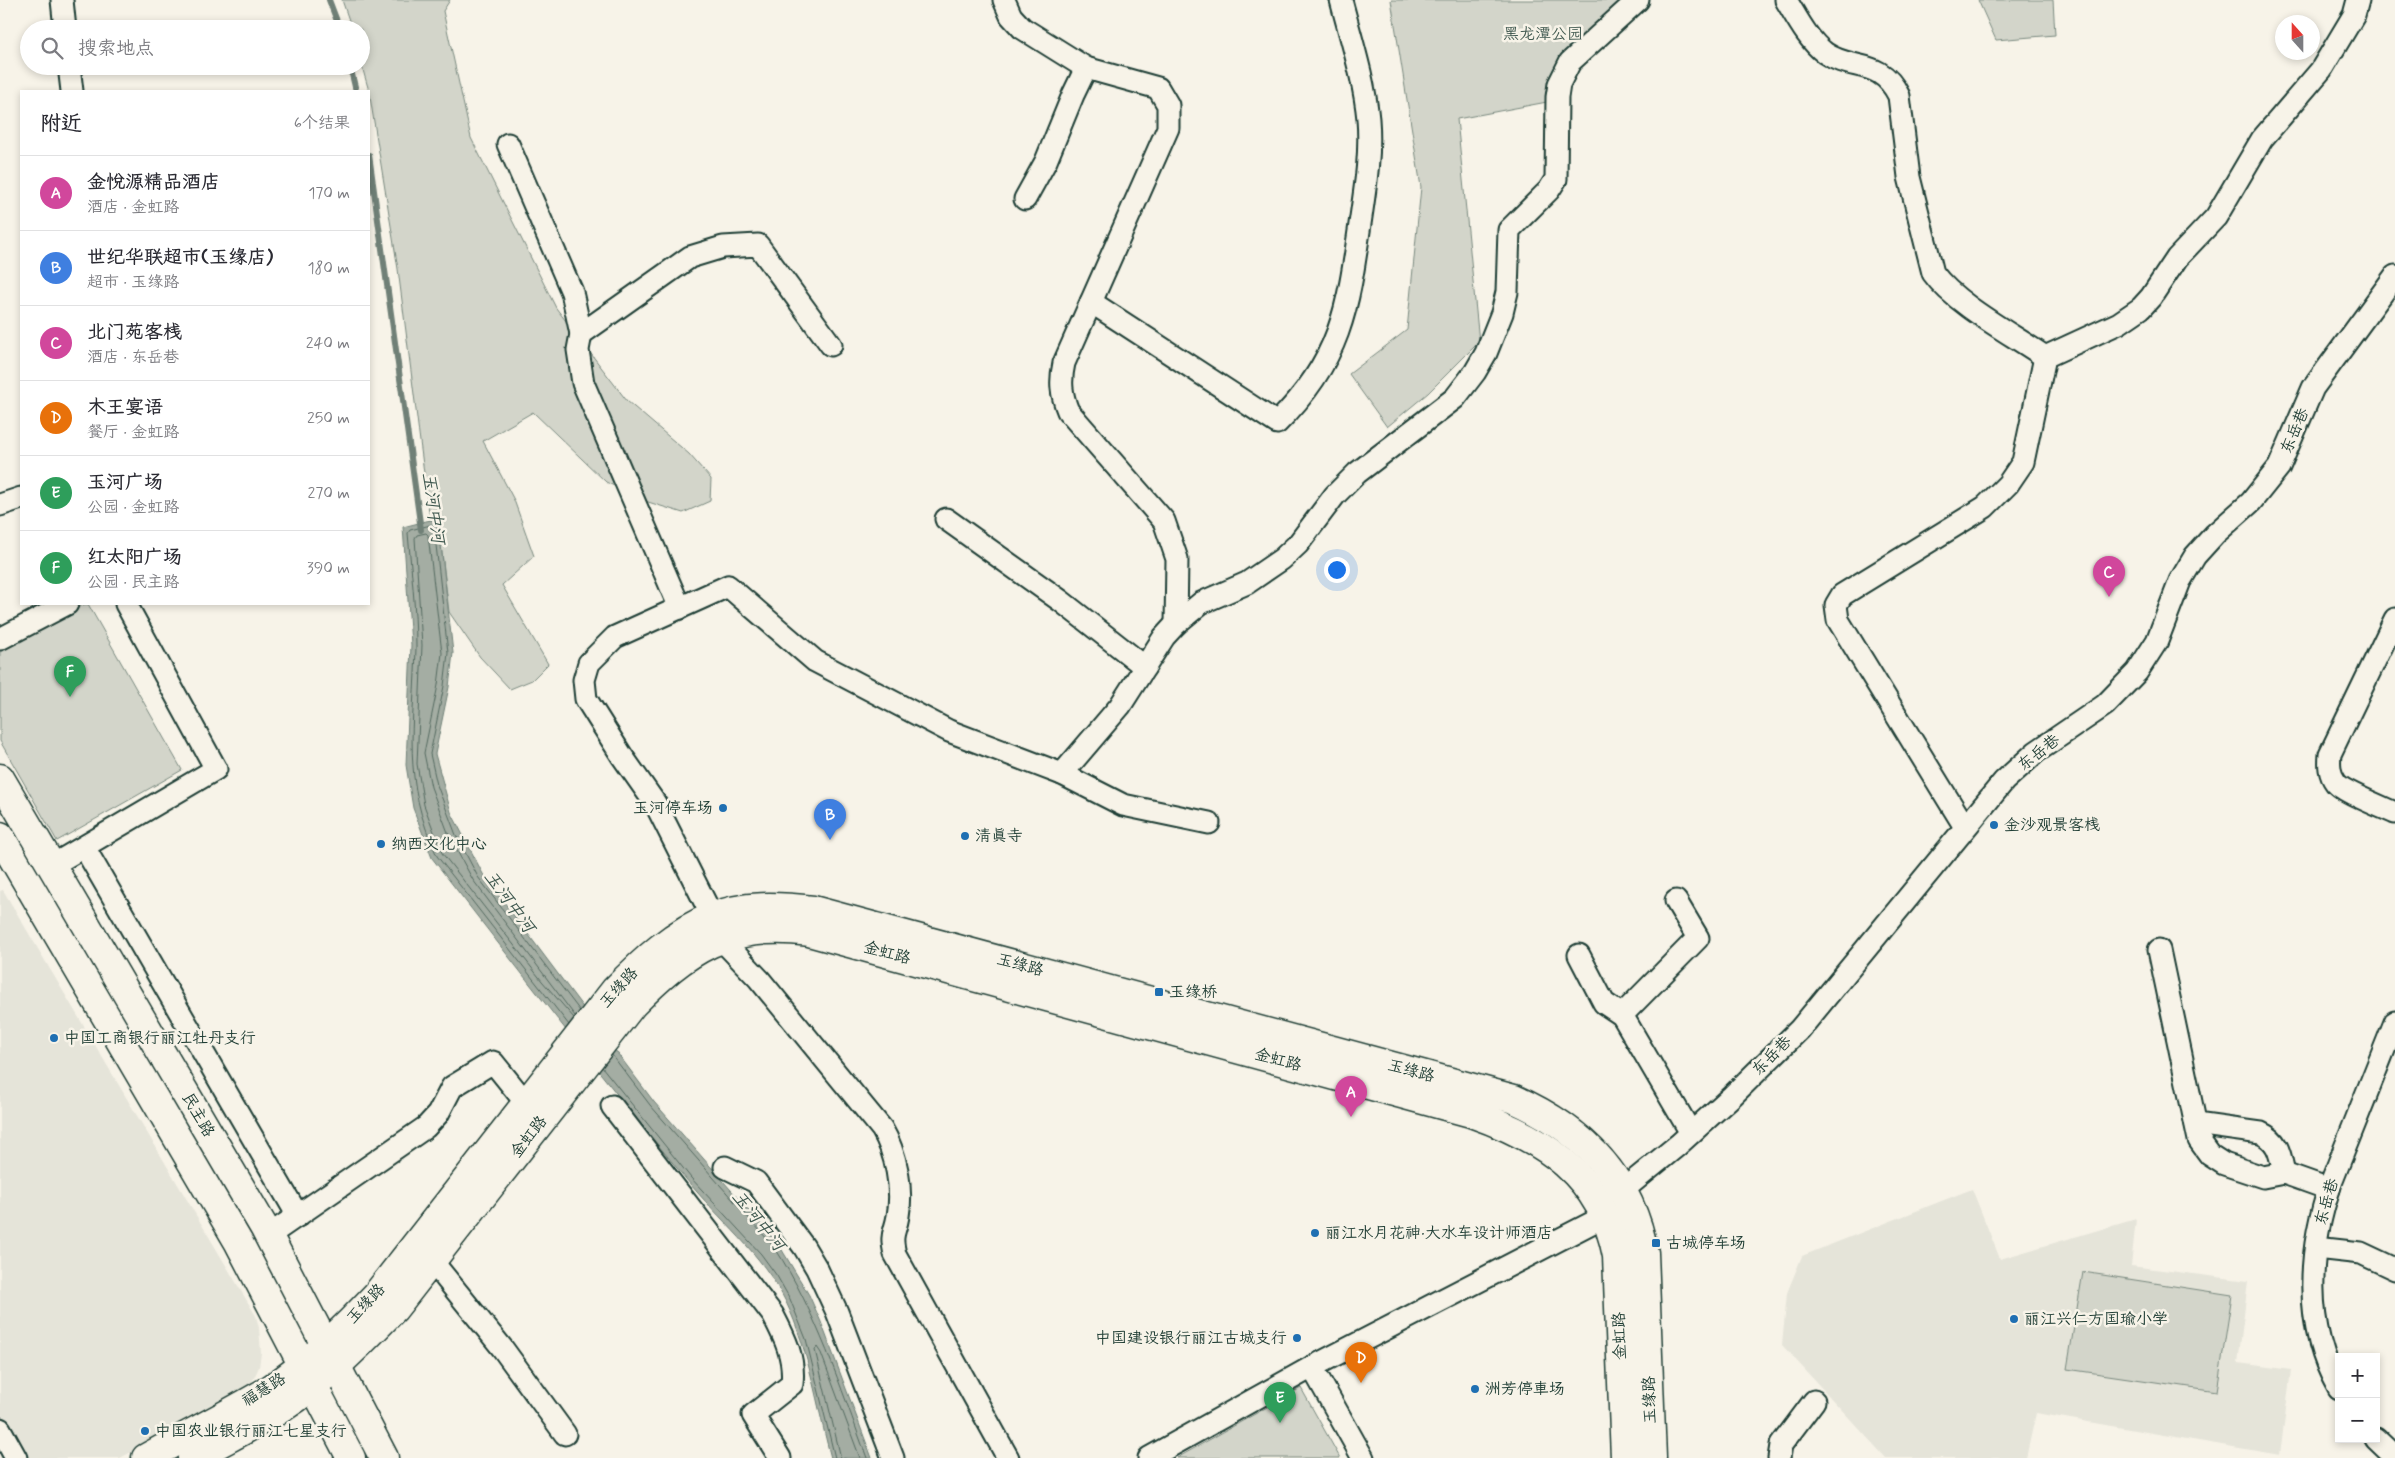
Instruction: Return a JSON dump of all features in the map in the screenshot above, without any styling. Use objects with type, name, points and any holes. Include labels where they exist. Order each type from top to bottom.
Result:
[{"type":"main road","name":"民主路","points":[[0,778],[268,1236],[384,1458]]},
{"type":"main road","name":"民主路","points":[[4,852],[240,1243],[351,1458]]},
{"type":"main road","name":"玉缘路","points":[[716,927],[767,906],[814,910],[1514,1099],[1552,1118],[1576,1135],[1602,1161],[1622,1190],[1635,1215],[1644,1252],[1652,1458]]},
{"type":"main road","name":"金虹路","points":[[308,1375],[330,1355],[394,1309],[432,1261],[534,1112],[632,1005],[644,976],[674,966],[716,927],[768,929],[809,932],[1471,1113],[1521,1132],[1553,1152],[1581,1178],[1605,1216],[1614,1240],[1617,1256],[1625,1458]]},
{"type":"main road","name":"玉缘路","points":[[330,1355],[378,1294],[534,1112]]},
{"type":"main road","name":"福慧路","points":[[146,1458],[270,1389],[308,1375]]},
{"type":"main road","name":"福慧路","points":[[192,1458],[282,1408],[308,1375]]},
{"type":"street","points":[[62,0],[64,20]]},
{"type":"street","points":[[1004,0],[1012,16],[1022,28],[1086,68],[1158,88],[1168,105],[1170,120],[1168,128],[1064,363],[1061,377],[1064,401],[1068,411],[1164,521],[1177,559],[1176,624]]},
{"type":"street","points":[[1091,302],[1278,423],[1299,400],[1329,355],[1346,312],[1369,162],[1365,96],[1341,0]]},
{"type":"street","points":[[1062,774],[1120,706],[1176,624],[1201,603],[1248,582],[1282,560],[1298,544],[1335,495],[1357,473],[1454,398],[1475,372],[1495,334],[1507,292],[1509,230],[1549,190],[1556,180],[1556,96],[1564,73],[1570,62],[1638,0]]},
{"type":"street","points":[[1786,0],[1809,36],[1826,53],[1842,60],[1865,65],[1886,78],[1894,86],[1899,96],[1909,177],[1934,273],[1941,283],[1969,305],[2045,357]]},
{"type":"street","points":[[2045,357],[2119,323],[2141,308],[2151,297],[2177,258],[2216,217],[2262,139],[2321,70],[2354,15],[2358,0]]},
{"type":"street","points":[[1025,199],[1046,161],[1073,94],[1086,68]]},
{"type":"street","points":[[70,75],[72,90]]},
{"type":"street","points":[[508,144],[572,292],[581,334],[579,366],[583,382],[680,608]]},
{"type":"street","points":[[581,334],[690,257],[723,247],[758,246],[832,345]]},
{"type":"street","name":"东岳巷","points":[[1622,1190],[1732,1096],[1800,1029],[1965,827],[2010,775],[2036,752],[2105,705],[2137,672],[2157,641],[2180,582],[2195,556],[2215,534],[2251,502],[2280,467],[2313,388],[2395,276]]},
{"type":"street","points":[[1965,827],[1838,620],[1836,605],[1842,594],[1985,506],[2008,484],[2023,462],[2045,357]]},
{"type":"street","points":[[0,505],[20,498]]},
{"type":"street","points":[[946,519],[1061,601],[1145,667]]},
{"type":"street","points":[[1008,1458],[895,1254],[892,1236],[898,1217],[898,1179],[896,1164],[888,1139],[882,1129],[716,927],[655,803],[586,699],[584,680],[588,663],[606,643],[615,637],[728,586],[815,661],[949,731],[1062,774],[1123,804],[1209,823]]},
{"type":"street","points":[[0,639],[65,605]]},
{"type":"street","points":[[51,866],[216,769],[127,605]]},
{"type":"street","points":[[2395,619],[2330,754],[2329,764],[2331,774],[2338,785],[2395,814]]},
{"type":"street","points":[[84,846],[298,1216]]},
{"type":"street","points":[[1622,1015],[1698,938],[1676,901]]},
{"type":"street","points":[[2159,950],[2199,1140],[2204,1148],[2224,1164],[2263,1177],[2284,1173],[2329,1189]]},
{"type":"street","points":[[1579,955],[1604,1003],[1622,1015],[1691,1133]]},
{"type":"street","name":"东岳巷","points":[[2335,1381],[2326,1364],[2318,1340],[2313,1295],[2316,1248],[2329,1189],[2395,1022]]},
{"type":"street","points":[[268,1236],[426,1127],[438,1114],[452,1087],[493,1062],[534,1112]]},
{"type":"street","points":[[612,1106],[773,1315],[785,1338],[793,1361],[792,1384],[753,1415],[780,1458]]},
{"type":"street","points":[[2196,1124],[2261,1133],[2268,1136],[2278,1146],[2284,1173]]},
{"type":"street","points":[[725,1167],[756,1182],[817,1269],[837,1312],[893,1458]]},
{"type":"street","points":[[1149,1458],[1312,1367],[1605,1216]]},
{"type":"street","points":[[2316,1248],[2361,1253],[2395,1269]]},
{"type":"street","points":[[432,1261],[503,1350],[565,1434]]},
{"type":"street","points":[[1312,1367],[1363,1458]]},
{"type":"street","points":[[1779,1458],[1781,1445],[1814,1401]]},
{"type":"street","points":[[0,1429],[16,1458]]},
{"type":"street","points":[[2380,1443],[2395,1457]]},
{"type":"shaded area","points":[[3,890],[256,1316],[259,1328],[261,1353],[259,1367],[248,1391],[120,1458],[0,1458],[0,891]]},
{"type":"shaded area","name":"丽江兴仁方国瑜小学","points":[[1972,1189],[2000,1259],[2136,1219],[2131,1266],[2248,1281],[2238,1363],[2291,1370],[2280,1455],[2036,1413],[2026,1458],[1886,1458],[1782,1345],[1787,1293],[1802,1256]]},
{"type":"green space","points":[[342,0],[450,0],[443,11],[471,138],[556,308],[627,401],[689,454],[711,479],[710,501],[683,513],[645,501],[606,482],[533,412],[483,441],[514,500],[534,556],[502,585],[548,664],[532,680],[510,689],[480,657],[449,612],[438,519],[430,520],[398,269],[370,90],[364,75],[370,75],[370,20],[349,20]]},
{"type":"green space","name":"黑龙潭公园","points":[[1391,0],[1626,0],[1549,77],[1547,102],[1457,119],[1479,342],[1428,393],[1387,427],[1349,374],[1407,330],[1421,187]]},
{"type":"green space","points":[[1978,0],[2053,0],[2055,35],[1996,40]]},
{"type":"green space","points":[[83,605],[89,605],[182,770],[57,841],[0,741],[0,652]]},
{"type":"green space","points":[[2083,1272],[2232,1295],[2217,1391],[2067,1369]]},
{"type":"green space","points":[[1301,1388],[1340,1458],[1177,1458]]},
{"type":"water","points":[[438,518],[453,653],[449,687],[435,754],[451,812],[483,874],[654,1102],[779,1245],[809,1295],[821,1322],[872,1458],[831,1458],[801,1339],[786,1302],[776,1284],[753,1252],[699,1194],[621,1100],[432,858],[413,808],[406,765],[411,645],[403,527]]},
{"type":"waterway","name":"玉河中河","points":[[329,0],[337,20]]},
{"type":"waterway","name":"玉河中河","points":[[352,75],[356,90]]},
{"type":"waterway","name":"玉河中河","points":[[370,162],[421,530]]},
{"type":"place","name":"北门苑客栈","points":[[2109,597]]},
{"type":"place","name":"红太阳广场","points":[[70,697]]},
{"type":"place","name":"玉河停车场","points":[[723,808]]},
{"type":"place","name":"金沙观景客栈","points":[[1994,825]]},
{"type":"place","name":"清真寺","points":[[965,836]]},
{"type":"place","name":"世纪华联超市(玉缘店)","points":[[830,840]]},
{"type":"place","name":"纳西文化中心","points":[[381,844]]},
{"type":"place","name":"玉缘桥","points":[[1159,992]]},
{"type":"place","name":"中国工商银行丽江牡丹支行","points":[[54,1038]]},
{"type":"place","name":"金悦源精品酒店","points":[[1351,1117]]},
{"type":"place","name":"丽江水月花神·大水车设计师酒店","points":[[1315,1233]]},
{"type":"place","name":"古城停车场","points":[[1656,1243]]},
{"type":"place","name":"丽江兴仁方国瑜小学","points":[[2014,1319]]},
{"type":"place","name":"中国建设银行丽江古城支行","points":[[1297,1338]]},
{"type":"place","name":"木王宴语","points":[[1361,1383]]},
{"type":"place","name":"洲芳停車场","points":[[1475,1389]]},
{"type":"place","name":"玉河广场","points":[[1280,1423]]},
{"type":"place","name":"中国农业银行丽江七星支行","points":[[145,1431]]}]
